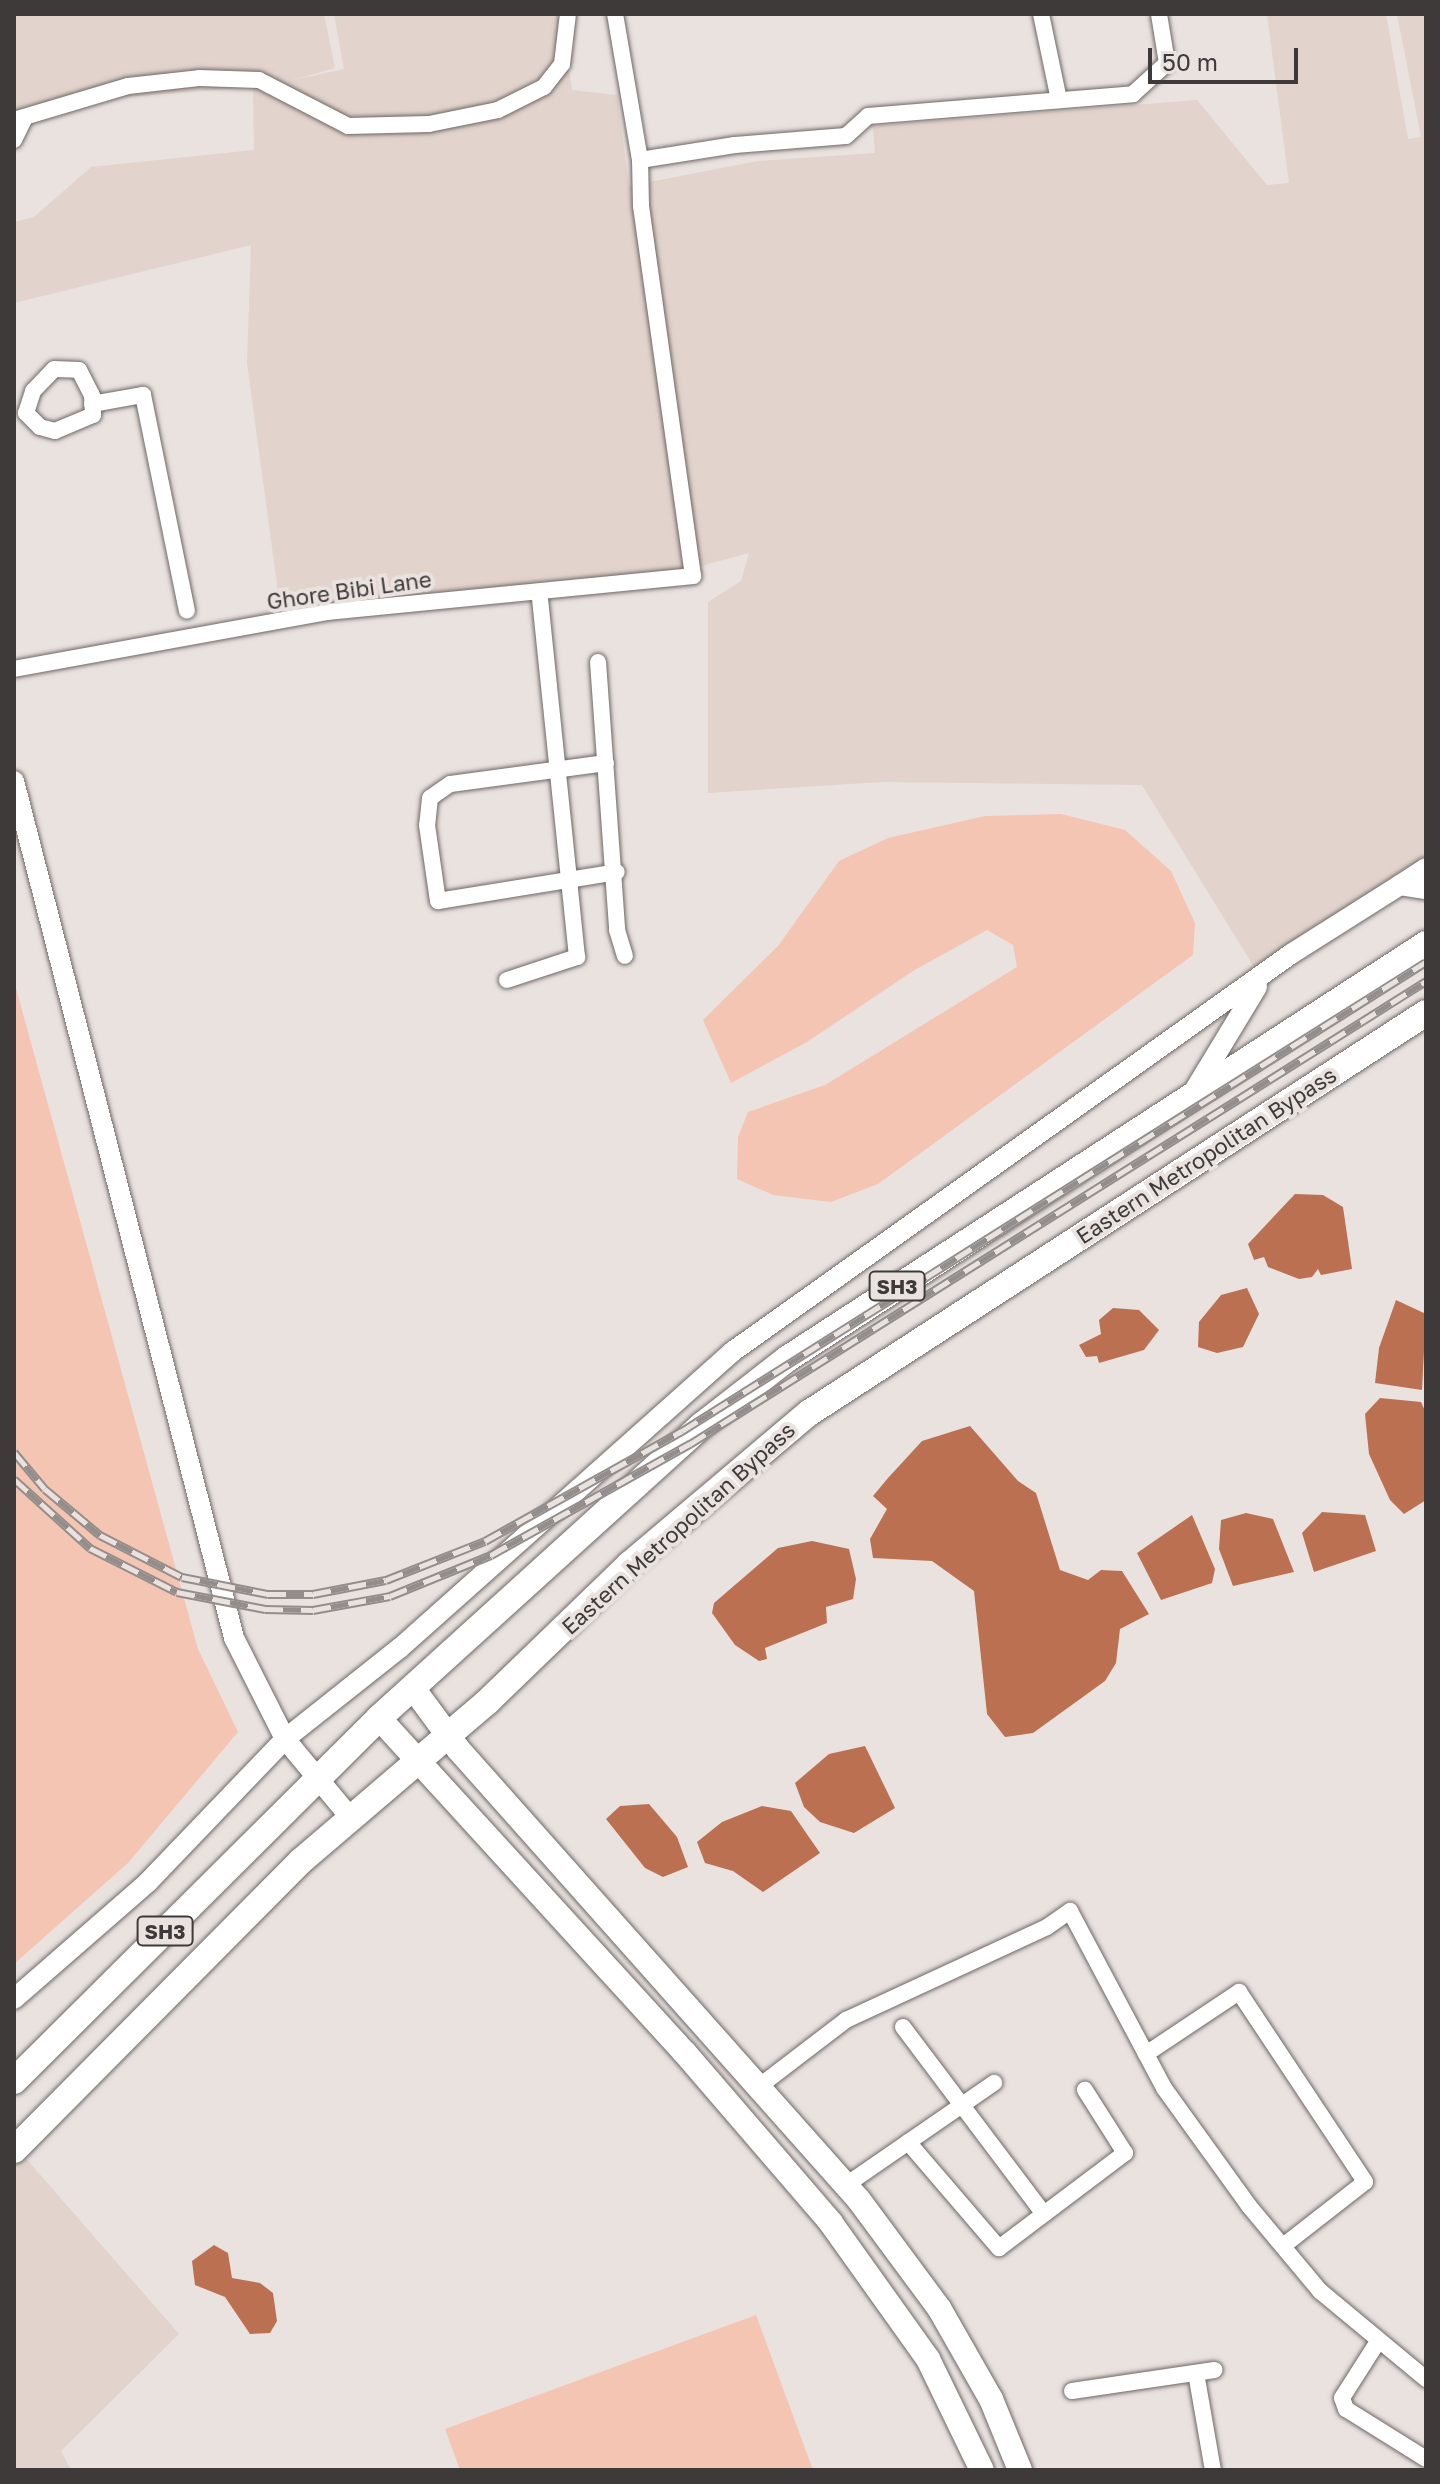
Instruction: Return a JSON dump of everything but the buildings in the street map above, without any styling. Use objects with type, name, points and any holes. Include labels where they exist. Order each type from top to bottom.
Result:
[{"type":"main road","name":"SH3","points":[[14,2081],[379,1718],[701,1426],[787,1359],[1194,1091],[1426,944]]},
{"type":"main road","name":"Eastern Metropolitan Bypass","points":[[14,2150],[350,1817],[449,1734],[630,1564],[809,1413],[1426,1013]]},
{"type":"main road","points":[[413,1688],[449,1734],[846,2185],[918,2278],[986,2389],[1020,2470]]},
{"type":"main road","points":[[379,1718],[685,2053],[831,2223],[889,2299],[949,2396],[982,2470]]},
{"type":"main road","points":[[889,2299],[918,2278]]},
{"type":"street","points":[[14,140],[20,118],[128,86],[214,79],[259,80],[348,126],[429,124],[498,110],[544,87],[562,64],[568,14]]},
{"type":"street","points":[[615,14],[640,160],[735,145],[846,136],[868,116],[1133,94],[1153,80],[1167,63],[1159,14]]},
{"type":"street","points":[[1041,14],[1059,100]]},
{"type":"street","name":"Ghore Bibi Lane","points":[[14,669],[327,612],[693,576],[641,206],[640,160]]},
{"type":"street","points":[[54,369],[79,370],[93,415],[55,431],[20,416],[33,391],[54,369]]},
{"type":"street","points":[[92,404],[143,395],[187,611]]},
{"type":"street","points":[[507,980],[577,957],[539,592]]},
{"type":"street","points":[[598,662],[617,872],[617,930],[625,956]]},
{"type":"street","points":[[606,763],[450,784],[430,798],[427,825],[438,901],[617,872]]},
{"type":"street","points":[[14,781],[230,1623],[285,1739],[316,1780],[350,1817]]},
{"type":"street","points":[[14,1999],[148,1882],[285,1739],[400,1648],[732,1352],[1263,977],[1291,954],[1426,868]]},
{"type":"street","points":[[1400,885],[1426,889]]},
{"type":"street","points":[[1194,1091],[1263,977]]},
{"type":"street","points":[[761,2085],[846,2020],[1047,1927],[1070,1911],[1164,2088],[1283,2246],[1320,2291],[1377,2343],[1426,2379]]},
{"type":"street","points":[[1146,2054],[1239,1992],[1365,2182],[1283,2246]]},
{"type":"street","points":[[903,2027],[1044,2214]]},
{"type":"street","points":[[846,2185],[994,2083]]},
{"type":"street","points":[[908,2142],[999,2248],[1125,2153],[1085,2090]]},
{"type":"street","points":[[1377,2343],[1342,2398],[1346,2409],[1426,2459]]},
{"type":"street","points":[[1072,2391],[1214,2370]]},
{"type":"street","points":[[1196,2373],[1213,2470]]},
{"type":"shaded area","points":[[14,14],[324,14],[335,68],[293,80],[344,69],[334,14],[561,14],[572,90],[617,95],[629,186],[758,161],[875,153],[873,126],[1197,100],[1267,185],[1289,183],[1267,14],[1386,14],[1408,139],[1421,137],[1397,14],[1426,14],[1426,856],[1254,967],[1142,785],[881,782],[708,793],[708,602],[741,581],[749,553],[686,570],[281,614],[247,363],[251,245],[14,303],[14,222],[34,217],[91,167],[254,150],[253,87],[113,98],[14,124]]},
{"type":"shaded area","points":[[1061,814],[1125,830],[1171,871],[1195,923],[1193,955],[878,1184],[831,1202],[773,1195],[737,1179],[738,1137],[748,1112],[825,1085],[1017,967],[1013,945],[987,930],[913,971],[807,1042],[731,1083],[703,1020],[778,946],[839,861],[888,838],[985,816]]},
{"type":"shaded area","points":[[14,981],[198,1649],[238,1732],[128,1863],[14,1964]]},
{"type":"shaded area","points":[[1295,1194],[1323,1195],[1343,1207],[1352,1269],[1321,1275],[1318,1269],[1312,1277],[1299,1279],[1268,1267],[1264,1257],[1254,1260],[1248,1244]]},
{"type":"shaded area","points":[[1247,1288],[1259,1314],[1243,1347],[1217,1353],[1198,1347],[1199,1322],[1221,1295]]},
{"type":"shaded area","points":[[1396,1300],[1426,1314],[1422,1390],[1375,1383],[1379,1348]]},
{"type":"shaded area","points":[[1113,1308],[1139,1310],[1159,1330],[1144,1350],[1099,1363],[1097,1356],[1086,1357],[1079,1345],[1101,1334],[1099,1320]]},
{"type":"shaded area","points":[[1380,1398],[1421,1402],[1426,1413],[1426,1500],[1404,1514],[1390,1500],[1369,1454],[1365,1414]]},
{"type":"shaded area","points":[[970,1426],[1018,1481],[1036,1493],[1060,1570],[1088,1580],[1101,1570],[1122,1571],[1149,1614],[1120,1629],[1116,1663],[1105,1681],[1033,1733],[1005,1737],[987,1714],[974,1591],[932,1561],[873,1558],[870,1539],[887,1509],[873,1496],[922,1441]]},
{"type":"shaded area","points":[[1322,1512],[1365,1515],[1376,1551],[1314,1572],[1302,1533]]},
{"type":"shaded area","points":[[1246,1513],[1273,1519],[1294,1572],[1233,1586],[1219,1549],[1221,1520]]},
{"type":"shaded area","points":[[1192,1515],[1215,1569],[1212,1583],[1161,1600],[1137,1553]]},
{"type":"shaded area","points":[[812,1541],[849,1549],[856,1579],[853,1599],[826,1607],[827,1623],[765,1648],[767,1659],[759,1661],[735,1645],[712,1613],[714,1603],[778,1548]]},
{"type":"shaded area","points":[[865,1746],[895,1808],[854,1833],[820,1822],[804,1807],[795,1783],[829,1754]]},
{"type":"shaded area","points":[[649,1804],[677,1837],[688,1867],[663,1877],[645,1868],[606,1819],[620,1806]]},
{"type":"shaded area","points":[[762,1806],[791,1811],[820,1853],[763,1892],[733,1871],[705,1863],[697,1842],[722,1822]]},
{"type":"shaded area","points":[[23,2155],[179,2334],[61,2451],[71,2470],[14,2470],[14,2164]]},
{"type":"shaded area","points":[[214,2245],[228,2253],[232,2278],[260,2283],[273,2293],[277,2321],[270,2333],[250,2334],[225,2297],[195,2285],[192,2261]]},
{"type":"shaded area","points":[[756,2315],[813,2470],[460,2470],[445,2429]]},
{"type":"railway","points":[[14,1452],[45,1489],[100,1535],[182,1577],[268,1594],[313,1594],[386,1580],[485,1541],[682,1431],[1426,962]]},
{"type":"railway","points":[[14,1479],[90,1548],[177,1592],[265,1609],[313,1610],[390,1596],[491,1555],[690,1444],[1426,981]]}]
